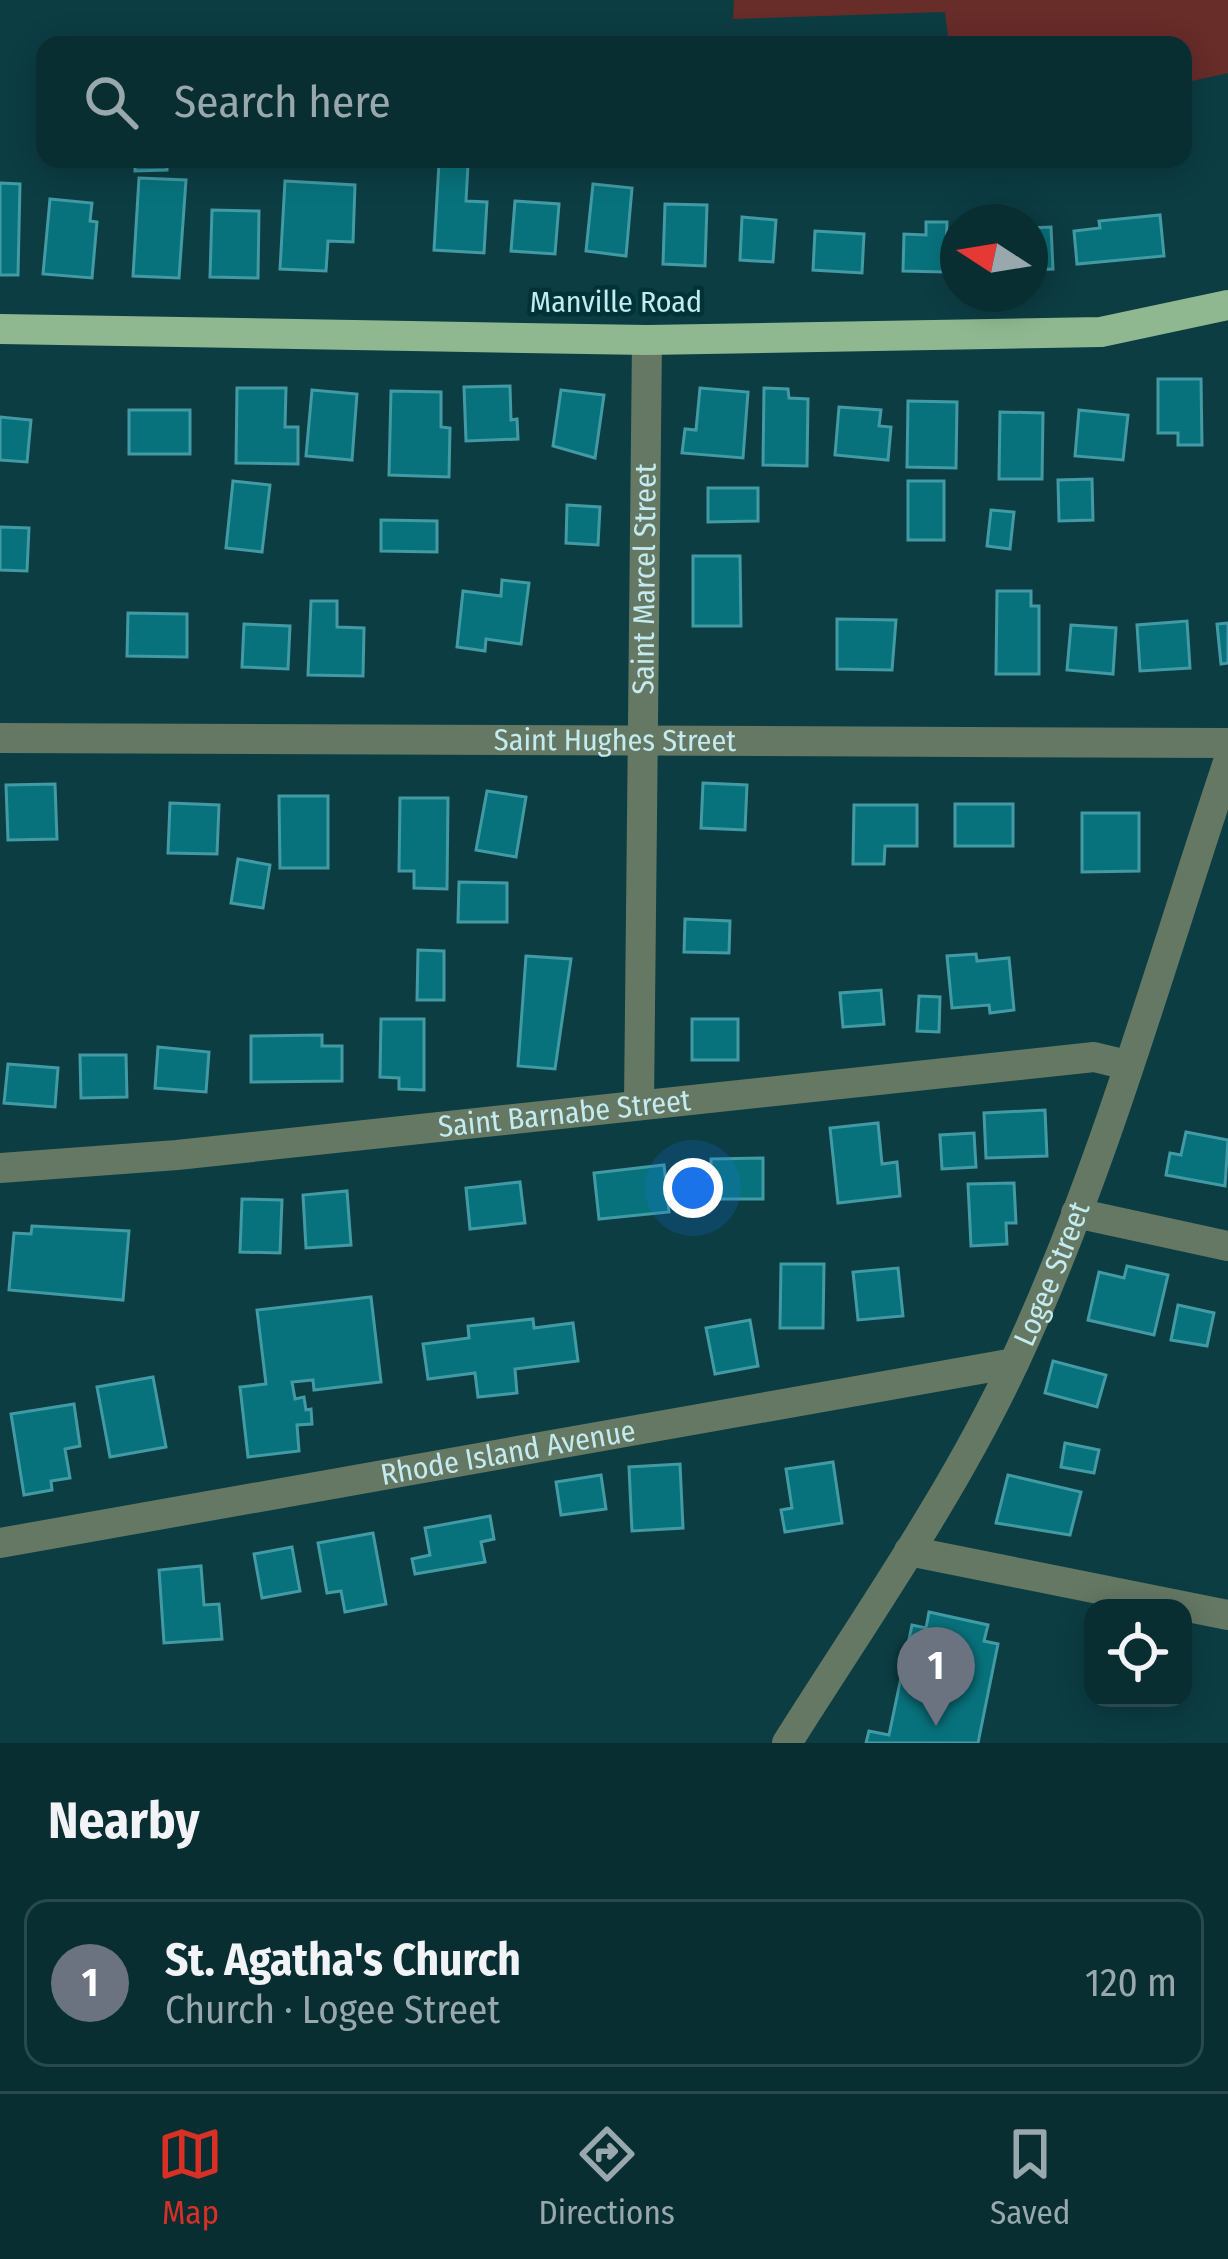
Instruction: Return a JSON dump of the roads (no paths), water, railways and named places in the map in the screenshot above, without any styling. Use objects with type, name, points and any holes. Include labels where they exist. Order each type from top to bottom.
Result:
[{"type":"main road","name":"Manville Road","points":[[0,329],[647,340],[1101,332],[1228,305]]},
{"type":"street","name":"Saint Marcel Street","points":[[639,1104],[647,340]]},
{"type":"street","name":"Saint Hughes Street","points":[[0,738],[645,737],[1228,743]]},
{"type":"street","name":"Logee Street","points":[[787,1743],[908,1550],[1014,1364],[1076,1213],[1228,762]]},
{"type":"street","name":"Saint Barnabe Street","points":[[0,1168],[177,1155],[1094,1057],[1126,1066]]},
{"type":"street","points":[[1076,1213],[1228,1246]]},
{"type":"street","name":"Rhode Island Avenue","points":[[0,1543],[1014,1364]]},
{"type":"street","points":[[908,1550],[1228,1615]]},
{"type":"place","name":"St. Agatha's Church","points":[[936,1726]]}]
